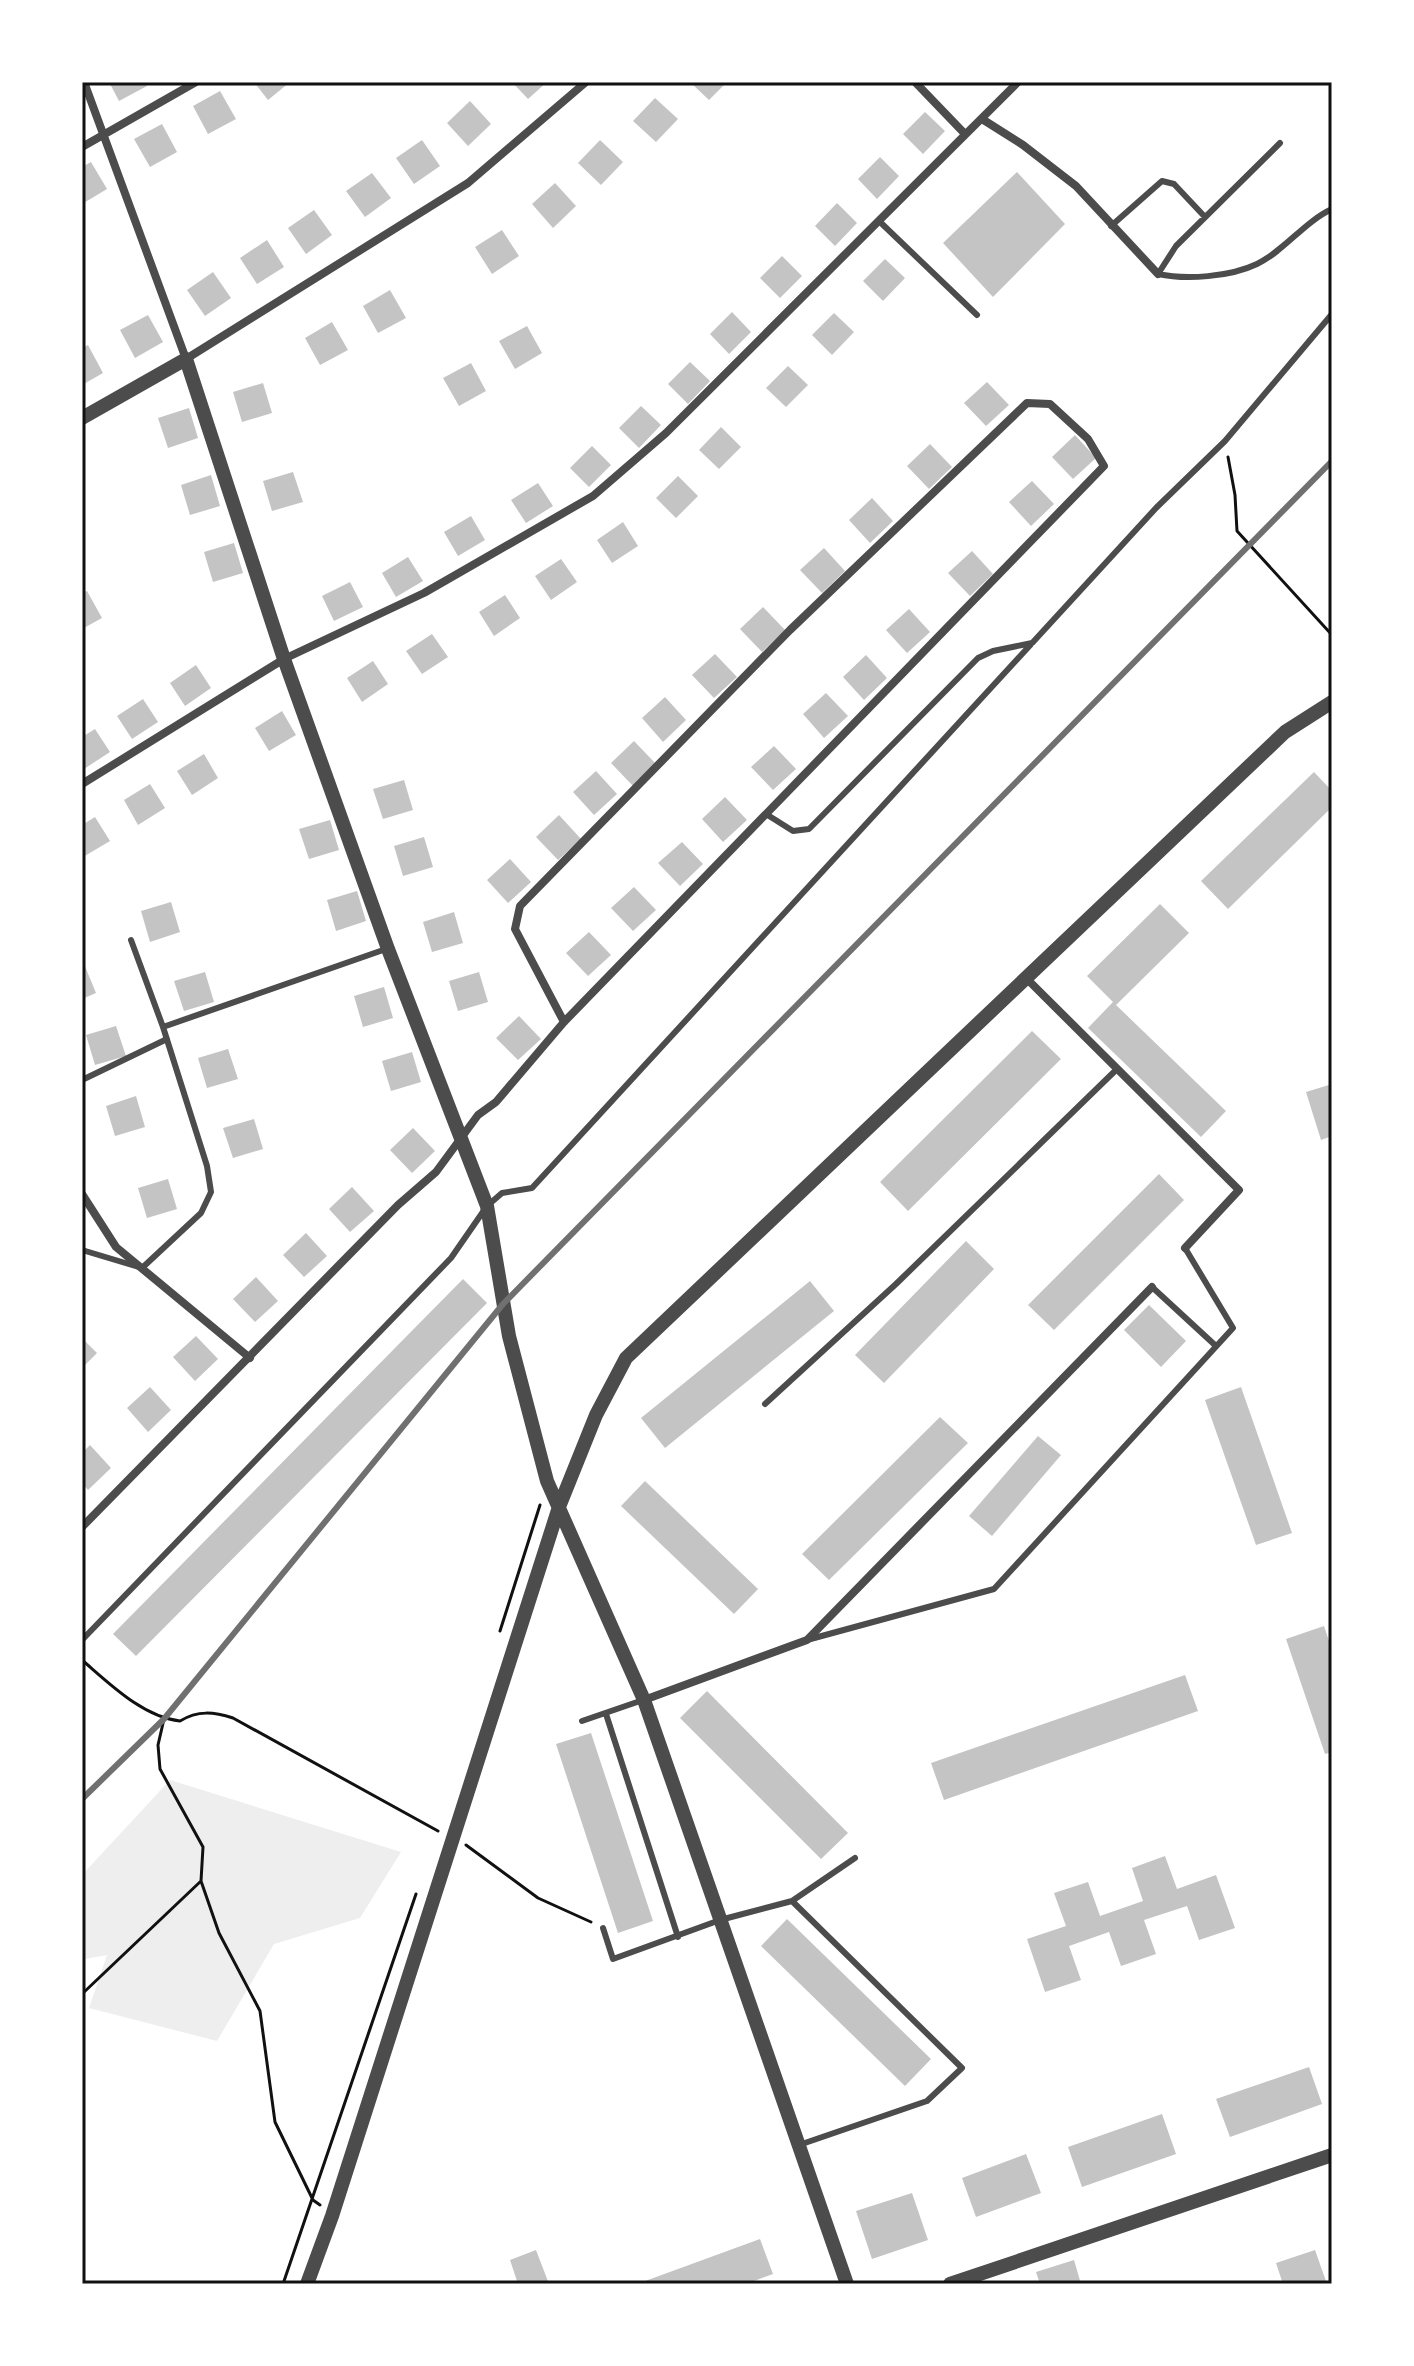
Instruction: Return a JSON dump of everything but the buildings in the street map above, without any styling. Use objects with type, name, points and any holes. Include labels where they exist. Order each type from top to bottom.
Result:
[{"type":"street","points":[[84,82],[186,359],[284,659],[388,949],[487,1206],[509,1336],[547,1481],[644,1700],[847,2284]]},
{"type":"street","points":[[82,147],[196,82]]},
{"type":"street","points":[[82,418],[186,359],[468,183],[586,82]]},
{"type":"street","points":[[915,82],[965,134]]},
{"type":"street","points":[[82,784],[284,659],[424,593],[593,496],[666,433],[1018,82]]},
{"type":"street","points":[[982,119],[1076,186],[1158,274]]},
{"type":"street","points":[[82,1527],[398,1205],[436,1172],[478,1115],[496,1102],[564,1022],[1104,466],[1088,439],[1050,404],[1027,403],[790,630],[520,906],[515,929],[564,1022]]},
{"type":"street","points":[[307,2284],[454,1840],[559,1507],[596,1415],[626,1358],[1285,732],[1332,702]]},
{"type":"street","points":[[1026,978],[1239,1190],[1185,1248]]},
{"type":"street","points":[[82,1194],[116,1247],[250,1358]]},
{"type":"street","points":[[644,1700],[807,1640],[1152,1287]]},
{"type":"street","points":[[950,2284],[1332,2155]]},
{"type":"lane","points":[[1280,143],[1176,246],[1158,274],[1186,280],[1257,264],[1316,216],[1332,209]]},
{"type":"lane","points":[[1111,226],[1162,181],[1174,184],[1205,217]]},
{"type":"lane","points":[[879,221],[977,315]]},
{"type":"lane","points":[[82,1640],[451,1258],[487,1206],[502,1193],[532,1188],[1156,508],[1225,441],[1332,314]]},
{"type":"lane","points":[[766,814],[793,831],[809,829],[978,658],[993,651],[1032,643]]},
{"type":"lane","points":[[82,1250],[142,1268],[201,1213],[211,1192],[207,1166],[167,1039],[131,940]]},
{"type":"lane","points":[[163,1027],[388,949]]},
{"type":"lane","points":[[82,1080],[167,1039]]},
{"type":"lane","points":[[765,1404],[896,1284],[1117,1069]]},
{"type":"lane","points":[[807,1640],[994,1589],[1233,1328],[1185,1248]]},
{"type":"lane","points":[[1152,1287],[1216,1346]]},
{"type":"lane","points":[[582,1721],[644,1700]]},
{"type":"lane","points":[[606,1714],[678,1937]]},
{"type":"lane","points":[[603,1928],[613,1959],[720,1920],[792,1901],[855,1858]]},
{"type":"lane","points":[[792,1901],[962,2068],[927,2101],[799,2145]]},
{"type":"path","points":[[1225,441],[1235,495],[1237,531],[1332,635]]},
{"type":"path","points":[[499,1633],[547,1481]]},
{"type":"path","points":[[82,1660],[119,1691],[164,1719],[180,1721],[192,1714],[215,1712],[233,1718],[454,1840],[476,1849],[512,1882],[538,1898],[603,1928]]},
{"type":"path","points":[[164,1719],[158,1745],[160,1769],[203,1847],[201,1881],[219,1933],[260,2011],[275,2122],[313,2200],[332,2216]]},
{"type":"path","points":[[82,1994],[201,1881]]},
{"type":"path","points":[[283,2284],[417,1889]]},
{"type":"shaded area","points":[[170,1780],[401,1852],[360,1918],[274,1944],[217,2041],[89,2008],[107,1955],[85,1959],[82,1963],[82,1875]]},
{"type":"railway","points":[[82,1799],[164,1719],[503,1304],[1332,461]]}]
